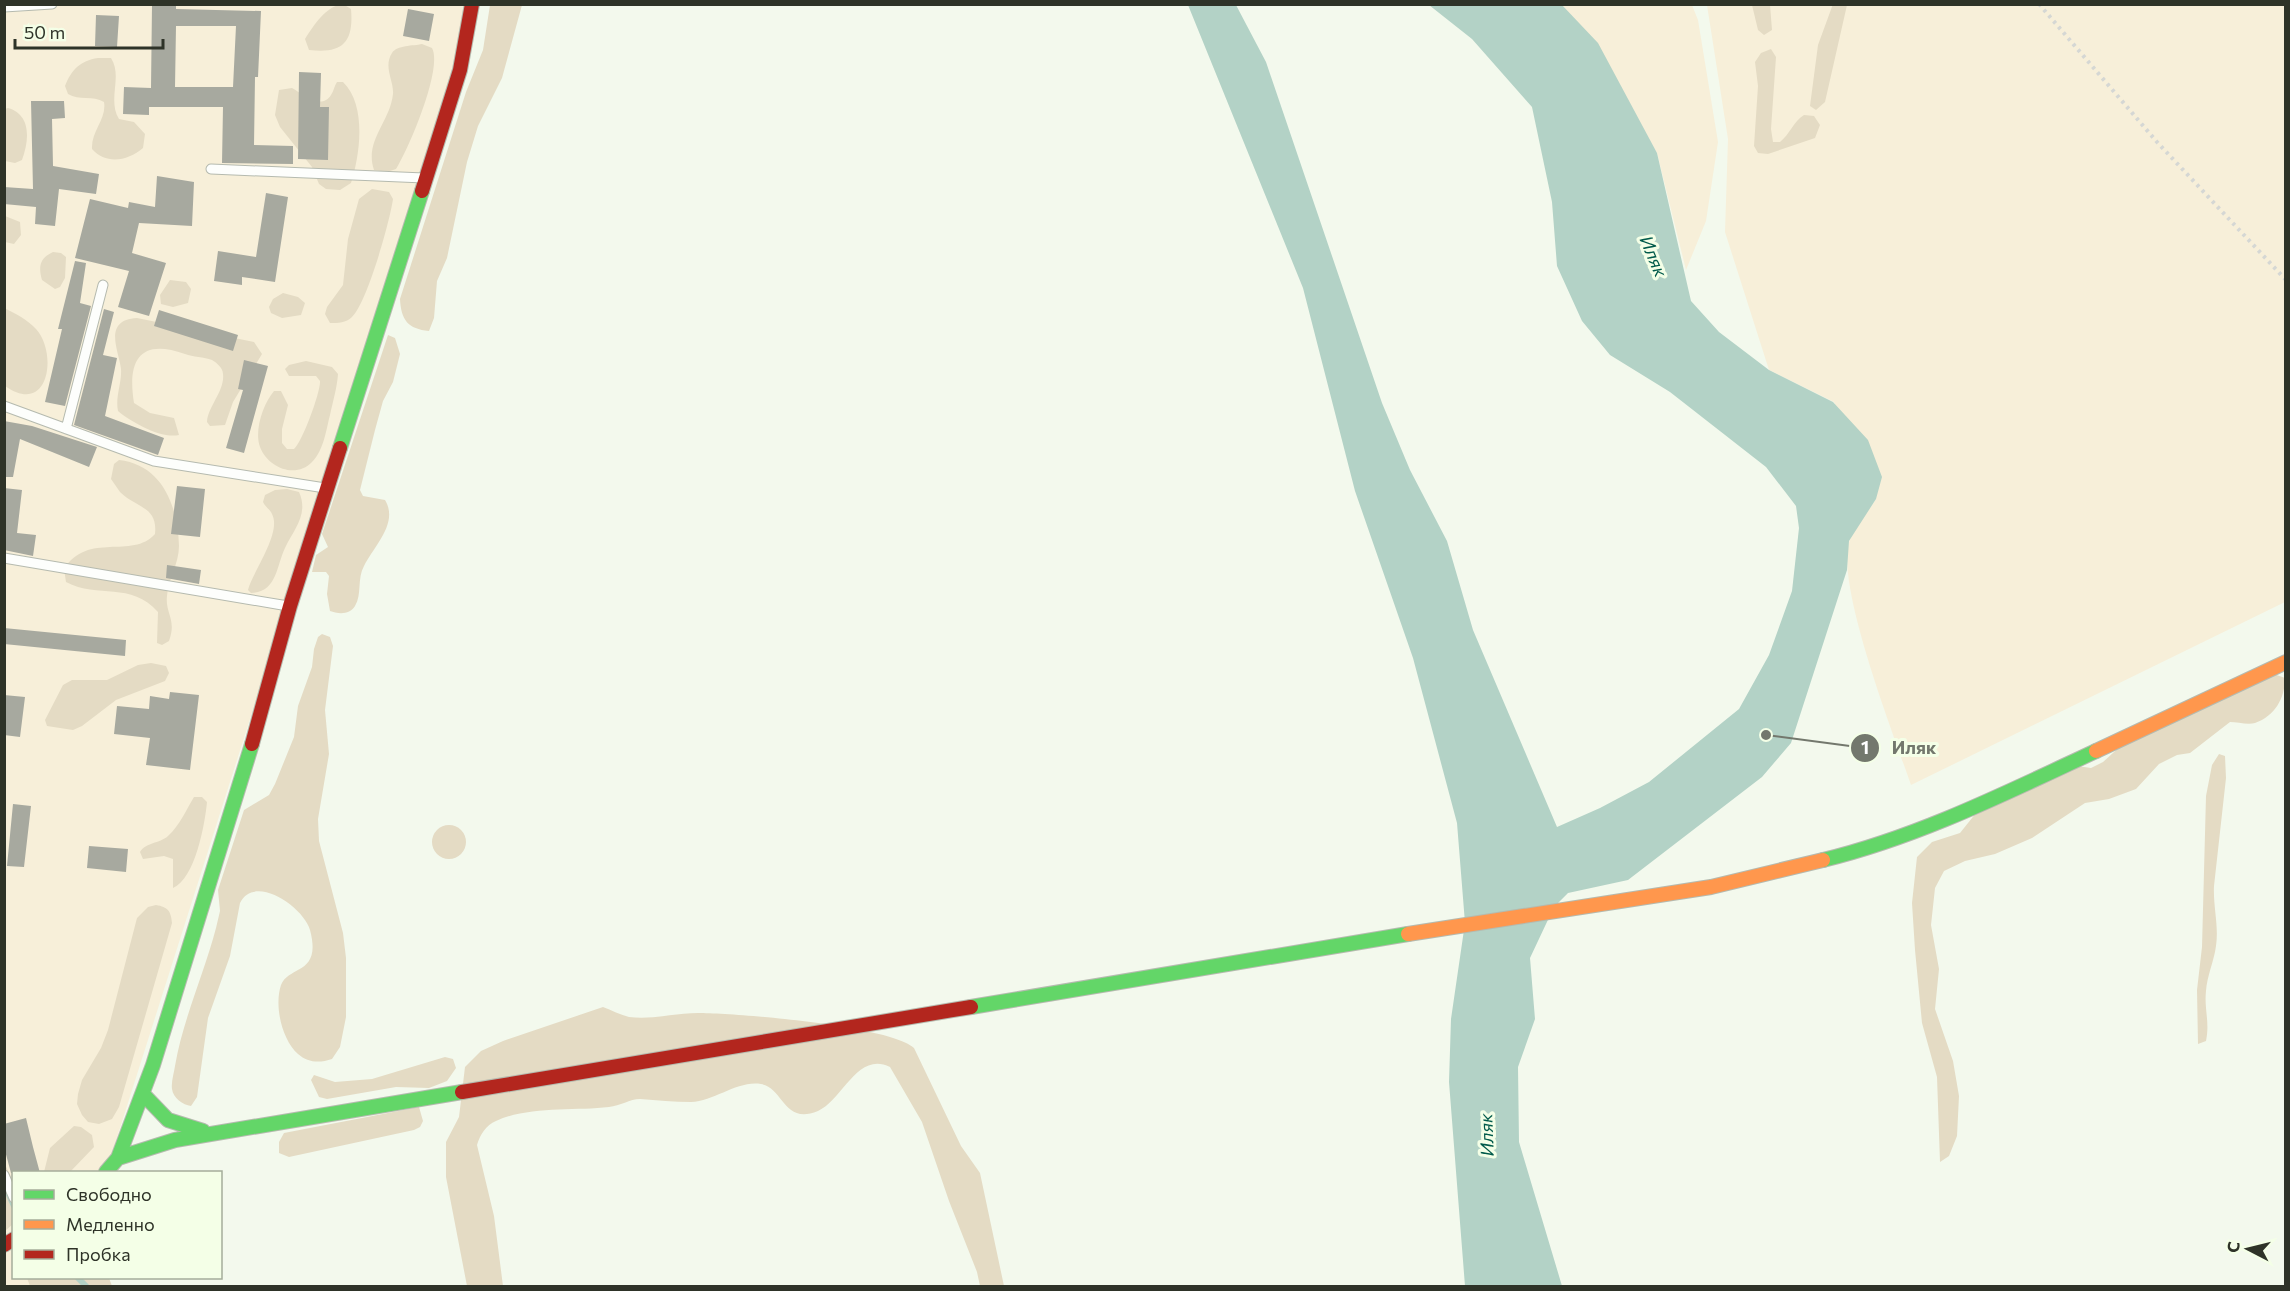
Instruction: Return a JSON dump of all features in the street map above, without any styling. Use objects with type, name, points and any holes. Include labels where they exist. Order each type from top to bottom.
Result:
[{"type":"street","points":[[108,1171],[118,1158],[142,1094],[263,711],[290,606],[460,70],[472,4]]},
{"type":"street","points":[[118,1158],[145,1147],[216,1133],[1578,906],[1711,887],[1859,851],[1975,807],[2286,662]]},
{"type":"street","points":[[142,1094],[160,1116],[177,1126],[216,1133]]},
{"type":"lane","points":[[4,7],[52,4]]},
{"type":"lane","points":[[211,170],[425,178]]},
{"type":"lane","points":[[66,429],[103,285]]},
{"type":"lane","points":[[4,406],[154,461],[327,488]]},
{"type":"lane","points":[[4,558],[290,606]]},
{"type":"lane","points":[[4,1175],[12,1193]]},
{"type":"path","points":[[2039,4],[2157,142],[2286,280]]},
{"type":"shaded area","points":[[343,4],[351,9],[350,30],[344,44],[330,50],[309,50],[305,39],[312,28],[331,8]]},
{"type":"shaded area","points":[[1833,4],[1847,5],[1825,102],[1816,110],[1810,106],[1818,45]]},
{"type":"shaded area","points":[[5,5],[477,5],[106,1171],[12,1171],[12,1279],[79,1279],[86,1286],[5,1286]]},
{"type":"shaded area","points":[[490,5],[522,5],[502,78],[478,126],[467,162],[447,258],[437,281],[434,318],[429,331],[422,330],[411,326],[404,318],[400,299],[466,92],[483,50]]},
{"type":"shaded area","points":[[1562,5],[1692,5],[1698,20],[1718,142],[1706,221],[1686,270],[1657,153]]},
{"type":"shaded area","points":[[1707,5],[2285,5],[2285,602],[1911,785],[1880,698],[1858,625],[1847,563],[1851,537],[1876,499],[1834,402],[1769,370],[1725,232],[1728,139]]},
{"type":"shaded area","points":[[1752,5],[1770,5],[1772,30],[1764,35],[1758,30]]},
{"type":"shaded area","points":[[422,44],[432,48],[433,72],[416,127],[396,169],[387,172],[374,170],[372,150],[393,94],[389,58],[398,48]]},
{"type":"shaded area","points":[[1771,49],[1776,57],[1771,129],[1773,142],[1780,142],[1804,115],[1814,116],[1820,125],[1815,138],[1768,154],[1758,153],[1754,146],[1758,86],[1755,62],[1761,53]]},
{"type":"shaded area","points":[[111,58],[114,65],[116,80],[114,104],[119,119],[134,122],[145,134],[143,148],[131,156],[110,159],[92,149],[94,136],[103,114],[104,102],[72,96],[68,94],[65,86],[77,67],[86,61]]},
{"type":"shaded area","points":[[337,82],[343,82],[351,92],[356,104],[359,131],[357,159],[351,183],[340,190],[326,189],[319,184],[312,167],[280,127],[275,115],[279,90],[292,88],[311,99],[322,101],[331,95]]},
{"type":"shaded area","points":[[8,108],[21,116],[27,130],[22,160],[15,163],[5,161],[5,109]]},
{"type":"shaded area","points":[[372,189],[389,192],[393,199],[377,261],[364,296],[352,317],[345,322],[330,323],[325,314],[327,307],[343,285],[348,239],[359,199]]},
{"type":"shaded area","points":[[5,216],[20,222],[21,235],[14,244],[5,242]]},
{"type":"shaded area","points":[[53,252],[61,253],[66,257],[65,278],[60,287],[55,289],[42,280],[40,271],[45,257]]},
{"type":"shaded area","points":[[170,280],[186,282],[191,289],[188,303],[173,307],[161,304],[160,295]]},
{"type":"shaded area","points":[[283,293],[298,297],[305,303],[301,315],[282,318],[271,313],[269,307],[273,299]]},
{"type":"shaded area","points":[[4,308],[17,314],[36,329],[47,352],[45,378],[40,388],[32,394],[20,393],[5,386]]},
{"type":"shaded area","points":[[137,318],[254,342],[262,354],[233,402],[225,425],[210,426],[207,422],[223,380],[221,368],[212,360],[170,350],[147,351],[140,356],[135,364],[132,388],[134,403],[150,413],[174,418],[179,435],[172,436],[155,432],[130,420],[118,411],[121,369],[115,338],[116,330],[119,324],[126,320]]},
{"type":"shaded area","points":[[388,335],[395,338],[400,354],[393,382],[383,401],[360,490],[363,496],[385,500],[389,509],[389,517],[384,534],[362,571],[355,606],[347,612],[337,613],[330,611],[327,594],[329,576],[326,572],[312,572],[316,555],[328,547],[322,534]]},
{"type":"shaded area","points":[[306,361],[332,367],[338,374],[335,394],[326,433],[316,457],[306,467],[298,470],[283,469],[269,461],[260,447],[259,426],[270,396],[274,391],[281,391],[288,405],[282,429],[282,443],[287,449],[294,449],[297,445],[310,416],[320,381],[316,376],[289,376],[285,369],[289,365]]},
{"type":"shaded area","points":[[119,460],[147,470],[157,479],[165,490],[175,517],[179,553],[167,596],[172,627],[169,641],[162,645],[157,643],[158,612],[148,603],[125,593],[90,590],[66,582],[64,569],[74,558],[85,551],[134,545],[155,534],[153,518],[145,508],[120,492],[111,479],[114,464]]},
{"type":"shaded area","points":[[287,489],[299,492],[302,500],[299,521],[271,583],[260,592],[251,593],[248,590],[273,531],[272,514],[263,502],[265,495],[275,490]]},
{"type":"shaded area","points":[[322,634],[330,637],[333,646],[325,710],[329,754],[318,819],[319,841],[343,933],[346,958],[346,1017],[340,1047],[332,1059],[323,1061],[306,1059],[292,1048],[281,1022],[279,993],[285,979],[303,967],[312,955],[313,944],[310,930],[299,912],[289,904],[278,897],[256,891],[247,895],[240,903],[230,956],[208,1018],[197,1097],[191,1106],[182,1103],[174,1095],[172,1080],[183,1031],[216,928],[220,911],[218,890],[244,810],[269,795],[275,784],[294,737],[298,706],[312,667],[318,637]]},
{"type":"shaded area","points":[[151,663],[166,666],[169,673],[165,681],[116,700],[82,726],[73,730],[47,726],[45,720],[63,685],[72,680],[107,680],[138,665]]},
{"type":"shaded area","points":[[2274,674],[2285,678],[2285,685],[2278,705],[2262,720],[2252,724],[2230,722],[2190,753],[2177,755],[2159,764],[2136,789],[2109,799],[2085,803],[2032,838],[1995,854],[1965,861],[1944,871],[1935,888],[1931,925],[1939,969],[1935,1009],[1953,1061],[1959,1096],[1957,1136],[1949,1156],[1940,1162],[1937,1077],[1922,1023],[1915,950],[1912,903],[1917,857],[1932,842],[1960,833],[1976,813],[2077,766],[2091,768],[2103,762],[2124,743]]},
{"type":"shaded area","points":[[2219,754],[2225,756],[2226,778],[2214,886],[2217,938],[2206,991],[2206,1041],[2198,1044],[2197,990],[2202,947],[2206,796],[2212,765]]},
{"type":"shaded area","points":[[194,797],[202,797],[207,802],[198,850],[187,874],[181,883],[173,888],[173,859],[164,856],[143,859],[140,852],[146,846],[164,839],[172,832]]},
{"type":"shaded area","points":[[449,825],[461,830],[466,842],[461,854],[449,859],[437,854],[432,842],[437,830]]},
{"type":"shaded area","points":[[156,905],[168,910],[172,923],[119,1107],[112,1119],[99,1124],[88,1122],[77,1104],[82,1080],[101,1048],[108,1030],[137,918],[148,907]]},
{"type":"shaded area","points":[[603,1007],[638,1018],[698,1013],[811,1022],[875,1033],[899,1040],[914,1048],[961,1146],[980,1173],[1004,1286],[980,1286],[977,1272],[949,1201],[922,1122],[890,1067],[878,1064],[859,1071],[827,1105],[818,1111],[806,1114],[791,1110],[769,1087],[752,1084],[700,1101],[636,1099],[609,1107],[522,1113],[492,1123],[484,1131],[477,1145],[494,1216],[503,1286],[467,1286],[446,1177],[446,1142],[459,1117],[465,1067],[481,1051],[503,1041]]},
{"type":"shaded area","points":[[445,1057],[453,1059],[456,1068],[447,1081],[429,1088],[396,1087],[327,1099],[319,1097],[311,1080],[314,1075],[335,1082],[372,1079]]},
{"type":"shaded area","points":[[419,1107],[423,1121],[420,1127],[414,1130],[289,1157],[279,1153],[279,1142],[284,1133]]},
{"type":"shaded area","points":[[74,1126],[81,1127],[92,1135],[94,1147],[71,1171],[44,1171],[50,1148]]},
{"type":"shaded area","points":[[4,1162],[12,1180],[12,1225],[5,1231]]},
{"type":"shaded area","points":[[27,1279],[109,1279],[112,1286],[30,1286]]},
{"type":"water","points":[[1188,5],[1236,5],[1266,62],[1382,403],[1410,470],[1447,541],[1473,630],[1557,827],[1600,808],[1649,782],[1739,709],[1769,655],[1792,591],[1799,528],[1796,506],[1766,467],[1670,392],[1610,355],[1582,321],[1557,266],[1552,202],[1532,107],[1472,39],[1429,5],[1562,5],[1598,43],[1657,153],[1691,301],[1719,332],[1769,370],[1833,402],[1868,440],[1882,477],[1876,499],[1849,541],[1847,570],[1791,743],[1762,777],[1628,880],[1568,893],[1554,907],[1530,958],[1535,1019],[1518,1067],[1519,1142],[1562,1286],[1465,1286],[1449,1082],[1451,1019],[1465,923],[1457,823],[1413,658],[1355,491],[1303,288]]},
{"type":"building","points":[[152,5],[176,6],[176,9],[261,11],[258,77],[255,77],[254,145],[293,146],[293,164],[222,163],[223,107],[149,107],[149,115],[123,114],[124,87],[151,88]],"holes":[[[176,26],[236,26],[233,87],[175,87]]]},
{"type":"building","points":[[408,9],[434,14],[429,41],[403,36]]},
{"type":"building","points":[[96,15],[119,16],[117,47],[95,46]]},
{"type":"building","points":[[299,72],[321,73],[320,107],[329,107],[328,160],[298,159]]},
{"type":"building","points":[[31,101],[64,101],[65,118],[52,119],[53,166],[99,174],[96,194],[59,189],[55,226],[35,224],[36,207],[4,204],[4,187],[33,189]]},
{"type":"building","points":[[157,176],[194,182],[192,226],[139,223],[132,253],[166,263],[149,316],[118,307],[129,271],[75,258],[90,199],[128,208],[129,202],[155,207]]},
{"type":"building","points":[[266,193],[288,197],[275,282],[242,277],[242,285],[214,281],[218,251],[256,257]]},
{"type":"building","points":[[75,261],[86,263],[80,303],[91,306],[65,406],[45,402],[62,329],[58,329]]},
{"type":"building","points":[[104,309],[114,312],[103,355],[117,358],[105,416],[164,438],[158,455],[74,425]]},
{"type":"building","points":[[159,310],[238,335],[233,351],[154,326]]},
{"type":"building","points":[[244,360],[268,366],[244,453],[226,448],[243,390],[238,389]]},
{"type":"building","points":[[4,421],[32,426],[97,447],[89,467],[20,439],[13,477],[4,477]]},
{"type":"building","points":[[177,486],[205,489],[200,537],[171,534]]},
{"type":"building","points":[[4,488],[22,490],[17,533],[36,535],[33,556],[4,550]]},
{"type":"building","points":[[167,565],[201,570],[199,584],[166,578]]},
{"type":"building","points":[[4,628],[126,640],[125,656],[4,644]]},
{"type":"building","points":[[170,692],[199,695],[190,770],[146,765],[150,738],[114,734],[117,706],[149,709],[150,696],[169,699]]},
{"type":"building","points":[[4,695],[25,697],[20,737],[4,735]]},
{"type":"building","points":[[13,804],[31,806],[24,867],[7,866]]},
{"type":"building","points":[[89,846],[128,849],[126,872],[87,868]]},
{"type":"building","points":[[26,1118],[39,1171],[12,1171],[11,1173],[4,1147],[4,1124]]},
{"type":"waterway","points":[[9,1195],[12,1202]]},
{"type":"waterway","points":[[79,1279],[86,1286]]},
{"type":"traffic: fast","points":[[340,448],[422,191]]},
{"type":"traffic: fast","points":[[107,1171],[118,1158],[153,1065],[252,744]]},
{"type":"traffic: fast","points":[[1823,860],[1928,826],[2096,751]]},
{"type":"traffic: fast","points":[[971,1007],[1408,934]]},
{"type":"traffic: fast","points":[[118,1158],[175,1140],[462,1092]]},
{"type":"traffic: fast","points":[[143,1094],[168,1120],[203,1131]]},
{"type":"traffic: slow","points":[[2096,751],[2286,662]]},
{"type":"traffic: slow","points":[[1408,934],[1711,887],[1823,860]]},
{"type":"traffic: jam","points":[[422,191],[460,70],[472,4]]},
{"type":"traffic: jam","points":[[252,744],[290,606],[340,448]]},
{"type":"traffic: jam","points":[[462,1092],[971,1007]]},
{"type":"traffic: jam","points":[[4,1245],[12,1240]]},
{"type":"place","name":"Иляк","points":[[1766,735]]}]
